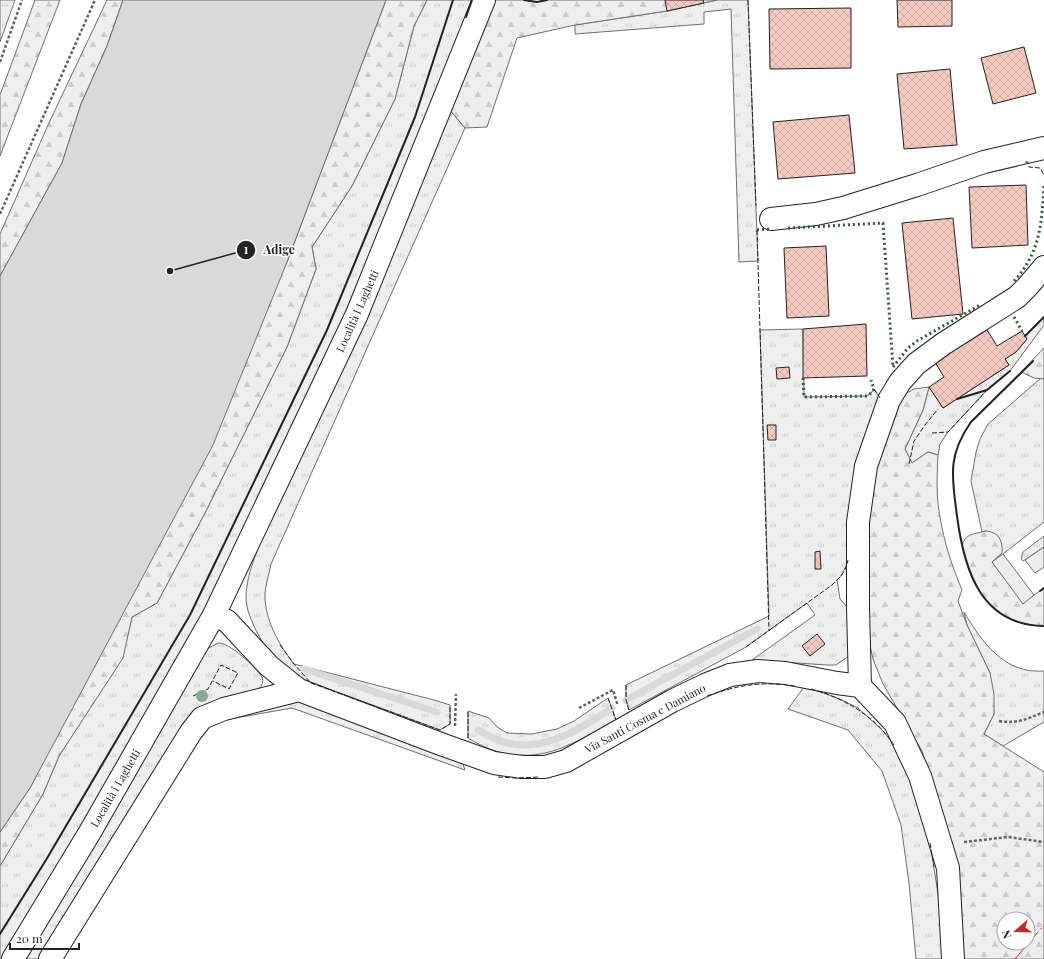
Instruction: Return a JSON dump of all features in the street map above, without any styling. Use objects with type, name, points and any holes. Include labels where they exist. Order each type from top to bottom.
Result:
[{"type":"street","name":"Località I Laghetti","points":[[214,615],[357,314],[484,0]]},
{"type":"street","points":[[771,220],[816,214],[843,208],[984,162],[1044,148]]},
{"type":"street","points":[[953,959],[948,868],[920,776],[895,723],[860,686],[858,522],[866,466],[889,400],[900,382],[916,364],[943,344],[1017,297],[1044,266]]},
{"type":"street","name":"Via Santi Cosma e Damiano","points":[[214,615],[227,621],[269,666],[299,690],[494,763],[522,767],[546,767],[566,760],[679,698],[730,675],[758,672],[785,673],[860,686]]},
{"type":"street","name":"Località i Laghetti","points":[[13,959],[90,832],[214,615]]},
{"type":"street","points":[[50,959],[191,732],[202,718],[224,709],[299,690]]},
{"type":"path","points":[[0,62],[22,0]]},
{"type":"path","points":[[0,214],[96,0]]},
{"type":"path","points":[[579,708],[613,690],[625,727]]},
{"type":"path","points":[[454,749],[456,694]]},
{"type":"path","points":[[999,721],[1010,723],[1024,720],[1044,712]]},
{"type":"path","points":[[938,834],[966,842],[1008,837],[1044,842]]},
{"type":"green space","points":[[0,0],[15,0],[0,42]]},
{"type":"green space","points":[[35,0],[60,0],[0,156],[0,95]]},
{"type":"green space","points":[[107,0],[123,0],[107,46],[81,104],[62,163],[0,276],[0,234],[48,125]]},
{"type":"green space","points":[[386,0],[427,0],[414,26],[395,99],[352,186],[312,247],[316,269],[287,347],[206,511],[157,603],[132,617],[123,658],[59,756],[43,794],[0,866],[0,832],[30,788],[287,262]]},
{"type":"green space","points":[[427,0],[472,0],[461,32],[329,353],[201,621],[5,959],[0,959],[0,866],[43,794],[59,756],[122,658],[132,617],[157,603],[206,511],[287,347],[316,269],[312,247],[352,186],[395,99],[414,26]]},
{"type":"green space","points":[[490,0],[524,0],[537,2],[547,0],[717,0],[667,11],[575,25],[517,38],[487,127],[465,128],[449,109]]},
{"type":"green space","points":[[717,0],[748,0],[758,261],[739,262],[731,9],[704,12],[704,24],[575,34],[575,25],[667,11]]},
{"type":"green space","points":[[449,109],[465,128],[271,564],[265,596],[266,609],[271,626],[279,642],[294,664],[450,705],[450,724],[440,730],[317,685],[287,670],[280,665],[266,648],[254,626],[246,597],[248,578],[262,537]]},
{"type":"green space","points":[[1044,317],[1044,325],[1010,371],[987,390],[948,432],[940,444],[938,455],[928,452],[912,463],[905,449],[923,410],[929,387],[943,408],[1009,365],[1005,359],[1016,352],[1027,339],[1025,336]]},
{"type":"green space","points":[[803,329],[804,397],[867,396],[874,389],[881,399],[847,564],[841,576],[837,580],[840,599],[847,607],[851,635],[849,656],[836,665],[752,660],[815,615],[807,603],[746,647],[629,710],[626,700],[626,685],[769,616],[760,330]]},
{"type":"green space","points":[[1044,348],[1044,379],[1034,378],[1021,372]]},
{"type":"green space","points":[[1041,378],[1044,379],[1044,522],[998,558],[986,531],[982,532],[971,481],[976,452],[980,439],[988,424]]},
{"type":"green space","points":[[929,387],[923,410],[905,449],[912,463],[928,452],[938,455],[938,502],[946,545],[962,590],[958,601],[967,625],[990,673],[994,694],[994,714],[984,734],[1044,772],[1044,959],[959,959],[956,862],[922,751],[883,684],[873,659],[866,628],[867,505],[877,458],[891,416],[903,395],[914,389]]},
{"type":"green space","points":[[986,531],[997,535],[1002,545],[1002,553],[992,562],[1023,603],[1044,588],[1044,626],[1026,624],[1011,619],[999,612],[979,591],[972,577],[962,546],[963,542],[968,536]]},
{"type":"green space","points":[[1044,536],[1044,547],[1023,561],[1021,559],[1023,552]]},
{"type":"green space","points":[[964,612],[987,645],[1006,662],[1030,671],[1044,671],[1044,722],[1003,746],[984,734],[994,714],[990,673],[967,625]]},
{"type":"green space","points":[[218,643],[229,646],[254,667],[263,679],[261,686],[259,689],[204,708],[44,959],[23,959],[207,649]]},
{"type":"green space","points":[[804,687],[840,699],[858,708],[882,730],[908,767],[930,842],[948,959],[916,959],[909,883],[901,825],[882,771],[848,730],[788,709]]},
{"type":"green space","points":[[608,698],[616,720],[577,741],[551,751],[539,754],[514,755],[491,749],[468,738],[468,711],[489,718],[497,727],[507,733],[532,734],[557,729],[574,721]]},
{"type":"green space","points":[[292,699],[463,764],[465,770],[292,708],[207,723]]},
{"type":"shaded area","points":[[123,0],[386,0],[287,262],[213,445],[30,788],[0,832],[0,276],[62,163],[81,104],[107,46]]},
{"type":"shaded area","points":[[1044,547],[1044,567],[1035,573],[1025,560]]},
{"type":"shaded area","points":[[1003,554],[1034,595],[1023,604],[992,562]]},
{"type":"building","points":[[665,0],[703,0],[704,3],[667,11]]},
{"type":"building","points":[[897,0],[952,0],[952,26],[898,27]]},
{"type":"building","points":[[851,8],[851,68],[770,69],[769,9]]},
{"type":"building","points":[[1024,47],[1036,93],[993,104],[981,58]]},
{"type":"building","points":[[950,69],[957,145],[904,149],[897,74]]},
{"type":"building","points":[[849,115],[855,173],[778,179],[773,122]]},
{"type":"building","points":[[1026,185],[1028,245],[972,248],[969,187]]},
{"type":"building","points":[[953,218],[963,314],[912,319],[902,223]]},
{"type":"building","points":[[826,246],[829,316],[787,318],[784,248]]},
{"type":"building","points":[[866,324],[867,376],[803,378],[803,329]]},
{"type":"building","points":[[987,330],[997,346],[1022,331],[1027,339],[1016,352],[1005,359],[1009,365],[943,408],[929,387],[944,377],[935,362]]},
{"type":"building","points":[[789,367],[790,378],[777,379],[776,368]]},
{"type":"building","points":[[767,425],[776,425],[776,440],[768,440]]},
{"type":"building","points":[[820,551],[821,569],[815,569],[815,552]]},
{"type":"building","points":[[817,634],[825,644],[810,656],[802,646]]},
{"type":"waterway","points":[[626,700],[757,629]]},
{"type":"waterway","points":[[304,669],[437,712]]},
{"type":"waterway","points":[[478,730],[493,738],[510,744],[526,745],[541,743],[571,733],[612,708]]},
{"type":"hedge","points":[[1014,281],[1030,259],[1035,247],[1041,223],[1044,183]]},
{"type":"hedge","points":[[788,228],[883,223],[893,367]]},
{"type":"hedge","points":[[757,230],[770,229]]},
{"type":"hedge","points":[[893,367],[908,348],[917,341],[980,305]]},
{"type":"hedge","points":[[1014,317],[1022,331]]},
{"type":"hedge","points":[[803,378],[804,397],[867,396],[874,389],[871,380]]},
{"type":"fence","points":[[748,0],[756,206]]},
{"type":"fence","points":[[1025,162],[1028,162],[1029,167],[1040,168],[1044,175]]},
{"type":"fence","points":[[757,230],[769,631]]},
{"type":"fence","points":[[874,389],[880,398]]},
{"type":"fence","points":[[932,433],[948,432],[987,390]]},
{"type":"fence","points":[[909,464],[914,441],[938,409]]},
{"type":"fence","points":[[746,647],[832,585],[844,571],[848,560]]},
{"type":"fence","points":[[280,645],[311,683],[440,730],[450,724],[450,705]]},
{"type":"fence","points":[[193,696],[208,689],[221,665],[238,673],[229,689],[213,681]]},
{"type":"fence","points":[[707,696],[729,689],[750,685],[772,684],[795,686]]},
{"type":"fence","points":[[626,685],[626,700],[629,710]]},
{"type":"fence","points":[[811,689],[835,697],[858,710],[878,725],[894,745]]},
{"type":"fence","points":[[608,698],[616,720]]},
{"type":"fence","points":[[468,711],[468,738]]},
{"type":"fence","points":[[498,777],[539,777]]},
{"type":"fence","points":[[930,843],[934,867]]},
{"type":"wall","points":[[0,934],[46,860],[190,615],[327,330],[415,117],[453,0]]},
{"type":"wall","points":[[466,17],[472,0]]},
{"type":"wall","points":[[524,0],[537,2],[547,0]]},
{"type":"wall","points":[[1025,336],[1044,317]]},
{"type":"wall","points":[[1033,361],[971,422],[963,434],[958,446],[953,467],[953,478],[960,536],[971,574],[979,590],[990,605],[1004,616],[1022,623],[1044,626]]},
{"type":"wall","points":[[957,399],[987,390],[1010,371]]},
{"type":"wall","points":[[1040,591],[1044,588]]},
{"type":"power","points":[[1015,959],[1044,925]]},
{"type":"place","name":"Adige","points":[[170,271]]}]
